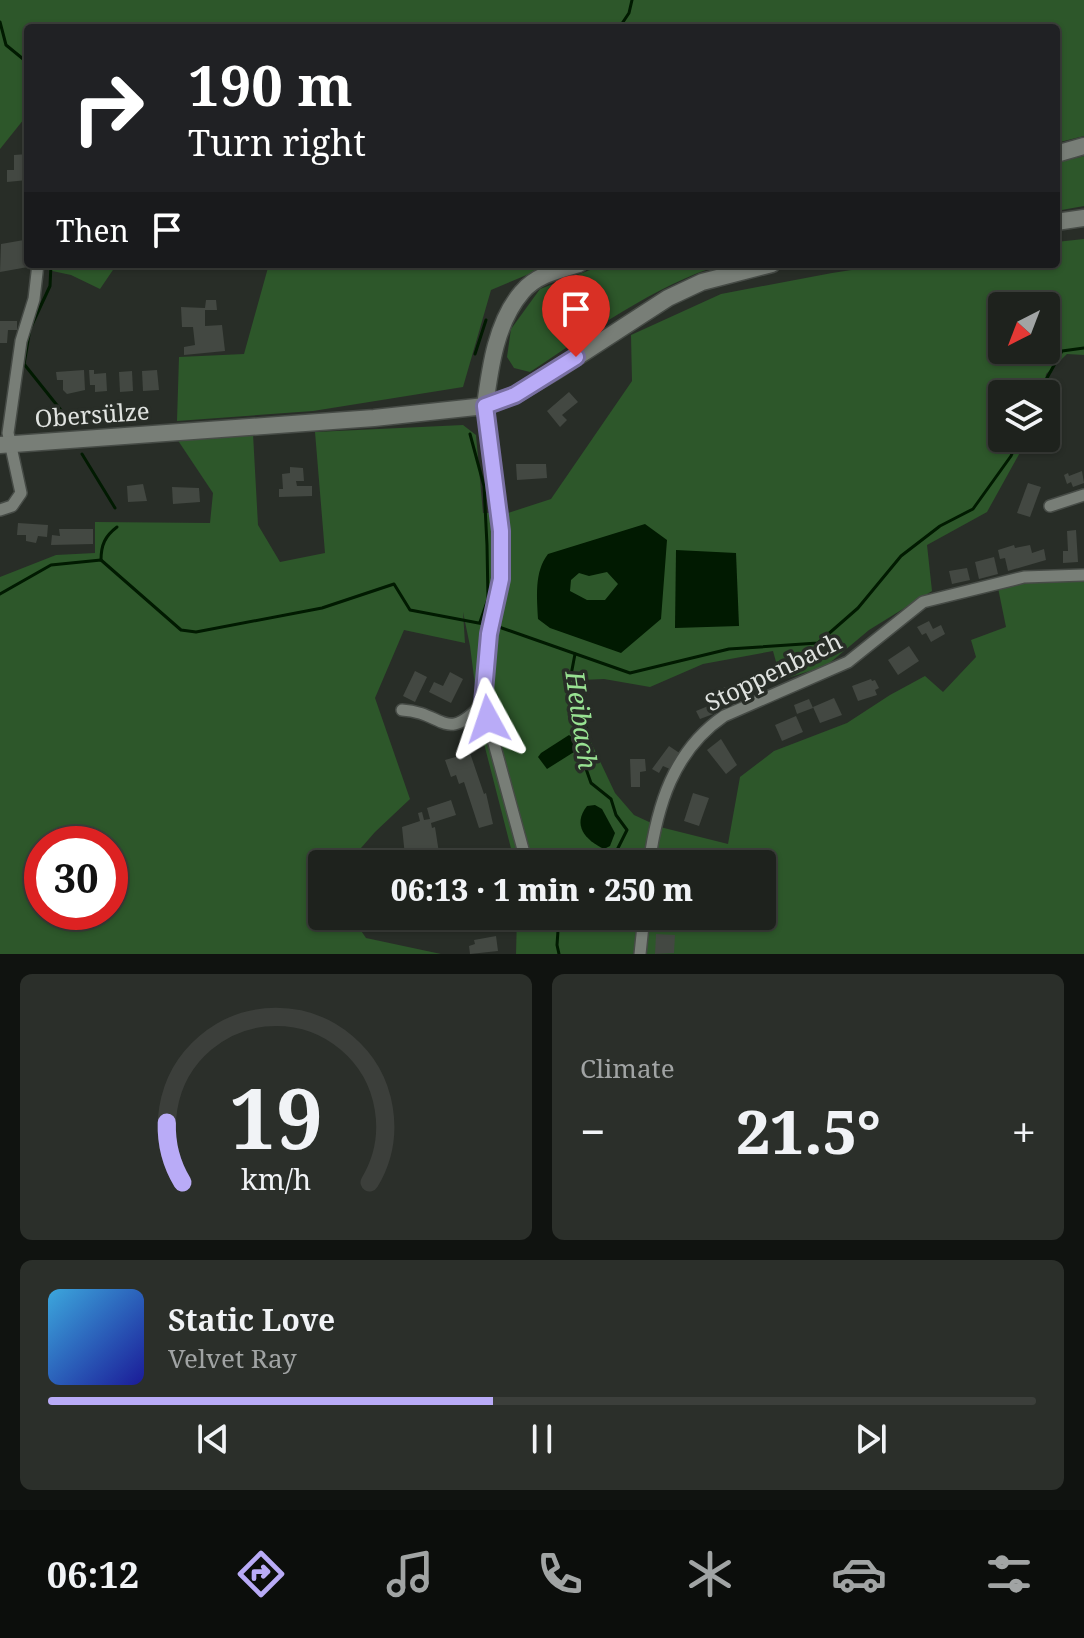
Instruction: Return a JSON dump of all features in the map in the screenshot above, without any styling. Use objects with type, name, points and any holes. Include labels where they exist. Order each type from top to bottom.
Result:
[{"type":"main road","points":[[1060,153],[1084,146]]},
{"type":"main road","points":[[1060,221],[1084,218]]},
{"type":"main road","points":[[485,406],[495,345],[522,292],[552,272],[566,268]]},
{"type":"main road","name":"Obersülze","points":[[5,444],[374,418],[485,406],[515,395],[668,298],[702,282],[756,268]]},
{"type":"street","points":[[5,444],[21,341],[34,299],[38,268]]},
{"type":"street","points":[[485,406],[501,531],[501,579],[489,634],[483,703],[523,850]]},
{"type":"street","name":"Obersülze","points":[[0,510],[12,506],[21,493],[5,444]]},
{"type":"street","points":[[1050,506],[1084,495]]},
{"type":"street","name":"Stoppenbach","points":[[651,850],[655,820],[684,754],[705,729],[724,716],[848,662],[923,602],[1024,577],[1084,575]]},
{"type":"street","points":[[402,710],[419,711],[454,726],[467,720],[483,703]]},
{"type":"street","points":[[640,954],[643,930]]},
{"type":"green space","points":[[0,0],[1084,0],[1084,136],[1060,142],[1060,24],[24,24],[24,119],[0,149]]},
{"type":"green space","points":[[1084,156],[1084,206],[1060,210],[1060,162]]},
{"type":"green space","points":[[1084,239],[1084,355],[1067,354],[1060,361],[1060,292],[988,292],[988,364],[1056,364],[1046,374],[1045,380],[988,380],[988,452],[1020,452],[987,512],[927,545],[932,591],[869,630],[826,666],[781,680],[773,651],[703,664],[650,687],[604,679],[581,680],[589,738],[615,793],[634,815],[660,827],[728,844],[740,777],[774,751],[847,723],[925,676],[943,692],[976,657],[971,640],[1006,627],[997,583],[1084,579],[1084,954],[516,954],[517,930],[776,930],[776,850],[511,850],[481,732],[463,612],[465,643],[404,630],[375,698],[410,799],[359,850],[308,850],[308,930],[361,930],[366,938],[441,954],[0,954],[0,577],[56,555],[95,553],[95,522],[210,523],[213,493],[177,439],[253,434],[258,525],[280,562],[325,553],[315,432],[463,425],[476,435],[483,513],[508,513],[551,499],[632,381],[631,335],[721,294],[864,268],[1060,268],[1060,242]]},
{"type":"green space","points":[[114,268],[100,289],[71,275],[43,269]]},
{"type":"green space","points":[[268,268],[543,268],[491,290],[463,387],[313,411],[177,421],[179,357],[244,354]]},
{"type":"green space","points":[[595,268],[711,268],[647,297],[530,372],[514,368],[507,357],[511,329],[540,289]]},
{"type":"shaded area","points":[[645,524],[667,540],[661,619],[621,653],[550,628],[538,619],[537,602],[538,577],[548,554]],"holes":[[[607,572],[618,584],[605,600],[587,600],[570,591],[571,580],[579,573],[589,576]]]},
{"type":"shaded area","points":[[676,550],[736,553],[739,626],[675,628]]},
{"type":"shaded area","points":[[569,735],[578,742],[574,752],[547,769],[538,757]]},
{"type":"shaded area","points":[[595,805],[602,809],[615,833],[610,846],[604,849],[586,836],[581,826],[587,806]]},
{"type":"building","points":[[24,154],[24,180],[7,182],[7,170],[14,170],[14,155]]},
{"type":"building","points":[[24,240],[24,268],[0,272],[1,244]]},
{"type":"building","points":[[206,300],[216,300],[217,310],[205,310],[205,326],[222,325],[225,351],[184,355],[184,347],[195,345],[193,327],[182,327],[181,307],[205,308]]},
{"type":"building","points":[[0,321],[17,321],[17,330],[8,330],[7,343],[0,343]]},
{"type":"building","points":[[84,370],[85,390],[67,394],[63,390],[63,380],[57,380],[56,372]]},
{"type":"building","points":[[89,370],[94,370],[94,374],[106,373],[107,391],[95,392],[95,385],[90,385]]},
{"type":"building","points":[[157,370],[159,390],[143,391],[142,371]]},
{"type":"building","points":[[132,371],[133,391],[120,392],[119,372]]},
{"type":"building","points":[[569,392],[578,402],[562,415],[567,420],[560,427],[547,411]]},
{"type":"building","points":[[516,464],[546,464],[547,478],[517,480]]},
{"type":"building","points":[[290,467],[303,468],[304,481],[296,481],[297,486],[312,486],[312,496],[279,497],[279,489],[283,489],[282,474],[290,473]]},
{"type":"building","points":[[1082,471],[1084,483],[1073,487],[1071,482],[1067,484],[1064,475]]},
{"type":"building","points":[[1028,483],[1041,487],[1030,517],[1017,513]]},
{"type":"building","points":[[143,484],[147,501],[128,502],[127,486]]},
{"type":"building","points":[[172,487],[199,488],[200,502],[173,504]]},
{"type":"building","points":[[18,523],[48,525],[47,537],[38,536],[36,543],[26,541],[26,535],[17,535]]},
{"type":"building","points":[[59,529],[93,529],[93,544],[51,545],[52,535],[60,536]]},
{"type":"building","points":[[1076,530],[1078,562],[1063,563],[1063,551],[1068,551],[1067,531]]},
{"type":"building","points":[[1014,545],[1015,548],[1030,545],[1032,553],[1044,549],[1046,560],[1008,571],[1005,558],[1000,559],[998,550]]},
{"type":"building","points":[[994,557],[998,574],[979,579],[975,562]]},
{"type":"building","points":[[967,568],[970,580],[952,584],[949,571]]},
{"type":"building","points":[[929,621],[933,629],[941,625],[945,634],[931,642],[926,633],[922,635],[917,627]]},
{"type":"building","points":[[909,646],[919,661],[898,675],[888,660]]},
{"type":"building","points":[[415,671],[427,677],[415,702],[403,696]]},
{"type":"building","points":[[450,672],[463,679],[451,703],[429,692],[434,682],[443,686]]},
{"type":"building","points":[[871,679],[879,688],[875,690],[877,695],[858,701],[852,686]]},
{"type":"building","points":[[746,680],[752,694],[723,704],[717,690]]},
{"type":"building","points":[[834,698],[842,715],[820,723],[813,707]]},
{"type":"building","points":[[809,699],[813,708],[797,714],[794,705]]},
{"type":"building","points":[[713,704],[716,713],[700,719],[696,711]]},
{"type":"building","points":[[796,716],[803,732],[782,741],[775,725]]},
{"type":"building","points":[[721,739],[737,765],[726,774],[707,750]]},
{"type":"building","points":[[669,746],[681,754],[672,770],[663,766],[659,773],[652,769]]},
{"type":"building","points":[[470,753],[486,793],[493,824],[479,828],[464,782],[459,784],[456,775],[451,777],[445,760]]},
{"type":"building","points":[[630,759],[645,759],[646,771],[640,772],[640,787],[631,787]]},
{"type":"building","points":[[693,793],[709,798],[699,826],[684,821]]},
{"type":"building","points":[[451,800],[456,815],[431,823],[432,828],[435,827],[439,850],[404,850],[402,827],[420,821],[418,813],[422,812],[424,820],[430,819],[427,808]]},
{"type":"building","points":[[656,934],[675,935],[674,953],[655,954]]},
{"type":"building","points":[[496,936],[498,951],[470,954],[469,946],[475,944],[474,940]]},
{"type":"waterway","points":[[622,24],[632,0]]},
{"type":"waterway","points":[[0,22],[6,45],[24,60]]},
{"type":"waterway","points":[[51,268],[50,286],[30,329],[24,364],[72,424]]},
{"type":"waterway","points":[[475,354],[486,320]]},
{"type":"waterway","points":[[1046,380],[1062,351],[1084,348]]},
{"type":"waterway","points":[[470,434],[484,486],[488,599],[480,622]]},
{"type":"waterway","points":[[496,626],[630,673],[729,649],[818,643],[858,608],[901,556],[940,526],[973,509],[1013,452]]},
{"type":"waterway","points":[[82,454],[115,508]]},
{"type":"waterway","points":[[101,560],[104,541],[117,527]]},
{"type":"waterway","points":[[0,594],[51,565],[101,560],[181,630],[196,632],[322,608],[394,584],[410,610],[489,625]]},
{"type":"waterway","name":"Heibach","points":[[575,654],[571,675],[581,694],[589,743],[584,763],[591,783],[611,799],[616,815],[627,830],[617,850]]},
{"type":"waterway","name":"Heibach","points":[[558,930],[559,954]]},
{"type":"route","points":[[488,719],[483,703],[489,634],[501,579],[501,531],[485,406],[515,395],[576,357]]}]
